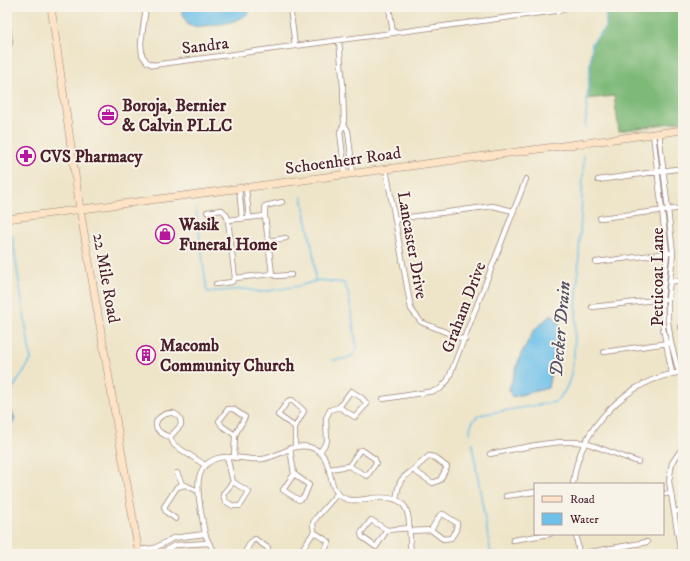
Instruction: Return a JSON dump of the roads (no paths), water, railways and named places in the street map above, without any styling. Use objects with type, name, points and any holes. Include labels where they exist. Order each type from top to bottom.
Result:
[{"type":"street","name":"22 Mile Road","points":[[51,7],[80,209],[139,552]]},
{"type":"street","name":"Sandra","points":[[146,7],[142,34],[142,54],[147,62],[153,65],[295,46]]},
{"type":"street","points":[[290,7],[295,46],[563,9]]},
{"type":"street","points":[[389,7],[393,33]]},
{"type":"street","points":[[7,17],[10,43],[7,49]]},
{"type":"street","points":[[339,40],[343,87],[344,124],[340,132],[345,174]]},
{"type":"street","points":[[344,124],[348,131],[353,173]]},
{"type":"street","name":"Schoenherr Road","points":[[7,219],[683,130]]},
{"type":"street","name":"Petticoat Lane","points":[[656,133],[664,170],[673,253],[668,299],[671,343],[681,372]]},
{"type":"street","name":"Petticoat Lane","points":[[656,133],[658,171],[667,254],[662,299],[665,344],[672,373]]},
{"type":"street","points":[[598,180],[683,168]]},
{"type":"street","name":"Lancaster Drive","points":[[386,169],[408,298],[412,312],[417,319],[428,326],[464,340]]},
{"type":"street","name":"Graham Drive","points":[[383,399],[440,389],[451,375],[526,179]]},
{"type":"street","points":[[242,188],[249,218]]},
{"type":"street","points":[[242,188],[242,219]]},
{"type":"street","points":[[272,274],[265,206],[282,202]]},
{"type":"street","points":[[395,219],[493,206],[513,211]]},
{"type":"street","points":[[600,218],[683,208]]},
{"type":"street","points":[[207,212],[222,210],[226,214],[235,278]]},
{"type":"street","points":[[228,220],[265,216]]},
{"type":"street","points":[[268,241],[286,238]]},
{"type":"street","points":[[212,248],[231,245]]},
{"type":"street","points":[[596,262],[673,253]]},
{"type":"street","points":[[216,284],[232,282],[235,278],[272,274],[276,276],[291,274]]},
{"type":"street","points":[[664,282],[683,280]]},
{"type":"street","points":[[592,307],[668,299]]},
{"type":"street","points":[[604,352],[671,343]]},
{"type":"street","points":[[573,483],[576,467],[586,443],[603,416],[623,397],[641,386],[672,373],[681,372]]},
{"type":"street","points":[[320,452],[325,445],[327,437],[326,414],[330,410],[339,407],[351,391],[362,398],[367,404],[354,417],[339,407]]},
{"type":"street","points":[[294,474],[309,485],[304,497],[299,500],[283,490],[294,474],[292,447],[295,427],[304,411],[292,400],[288,401],[278,415],[295,427]]},
{"type":"street","points":[[234,458],[235,435],[245,417],[233,409],[228,409],[219,421],[222,426],[235,435]]},
{"type":"street","points":[[170,437],[181,425],[181,422],[179,418],[171,412],[166,412],[163,413],[157,422],[156,426],[158,430],[170,437],[174,445],[205,466]]},
{"type":"street","points":[[490,454],[553,443],[586,443],[638,462]]},
{"type":"street","points":[[216,554],[208,543],[205,534],[198,491],[199,477],[205,466],[214,460],[227,457],[263,459],[292,447],[311,448],[320,452],[330,469],[333,484],[338,493],[352,500],[388,496],[396,498],[405,507],[410,529],[411,554]]},
{"type":"street","points":[[681,554],[670,493],[670,469],[674,458],[683,447]]},
{"type":"street","points":[[330,469],[349,466],[367,476],[376,463],[375,458],[362,450],[359,451],[349,466]]},
{"type":"street","points":[[396,498],[401,479],[414,470],[429,456],[434,457],[447,467],[440,480],[433,483],[414,470]]},
{"type":"street","points":[[227,457],[233,482],[249,492],[240,506],[233,506],[225,501],[223,494],[233,482]]},
{"type":"street","points":[[177,473],[182,484],[198,491]]},
{"type":"street","points":[[176,518],[166,512],[164,507],[177,487],[182,484]]},
{"type":"street","points":[[506,496],[534,492]]},
{"type":"street","points":[[311,554],[303,548],[314,532],[314,523],[316,518],[338,493]]},
{"type":"street","points":[[664,494],[670,493]]},
{"type":"street","points":[[674,512],[683,510]]},
{"type":"street","points":[[387,530],[376,546],[362,537],[361,533],[371,520],[387,530],[431,530],[443,539],[451,538],[456,530],[456,522],[443,514],[440,515],[431,530]]},
{"type":"street","points":[[314,532],[329,542],[322,554]]},
{"type":"street","points":[[139,552],[156,548],[173,538],[205,534]]},
{"type":"street","points":[[513,540],[544,535]]},
{"type":"street","points":[[576,535],[579,554],[647,542]]},
{"type":"street","points":[[173,538],[175,545]]},
{"type":"street","points":[[244,554],[251,542],[255,539],[268,548],[268,554]]},
{"type":"street","points":[[159,554],[175,545],[208,543]]},
{"type":"water","points":[[180,7],[252,7],[242,18],[234,21],[194,27],[188,25]]},
{"type":"water","points":[[552,314],[560,324],[548,388],[512,397],[509,389],[521,354],[535,329]]},
{"type":"water","points":[[7,407],[12,411],[15,419],[11,426],[7,426]]},
{"type":"waterway","name":"Decker Drain","points":[[585,128],[592,43],[606,27],[606,7]]},
{"type":"waterway","name":"Decker Drain","points":[[470,433],[472,423],[479,415],[555,402],[567,386],[571,374],[574,355],[584,155]]},
{"type":"waterway","points":[[302,197],[314,258],[315,281]]},
{"type":"waterway","points":[[196,209],[207,292],[245,289],[261,292],[299,286],[319,280],[344,283],[348,292],[357,348],[356,352],[351,356],[344,359],[333,360]]},
{"type":"waterway","points":[[8,407],[13,388],[31,360],[12,235]]},
{"type":"waterway","name":"Decker Drain","points":[[472,444],[491,554]]},
{"type":"place","name":"Boroja, Bernier & Calvin PLLC","points":[[108,115]]},
{"type":"place","name":"CVS Pharmacy","points":[[26,156]]},
{"type":"place","name":"Wasik Funeral Home","points":[[165,234]]},
{"type":"place","name":"Macomb Community Church","points":[[146,355]]}]
